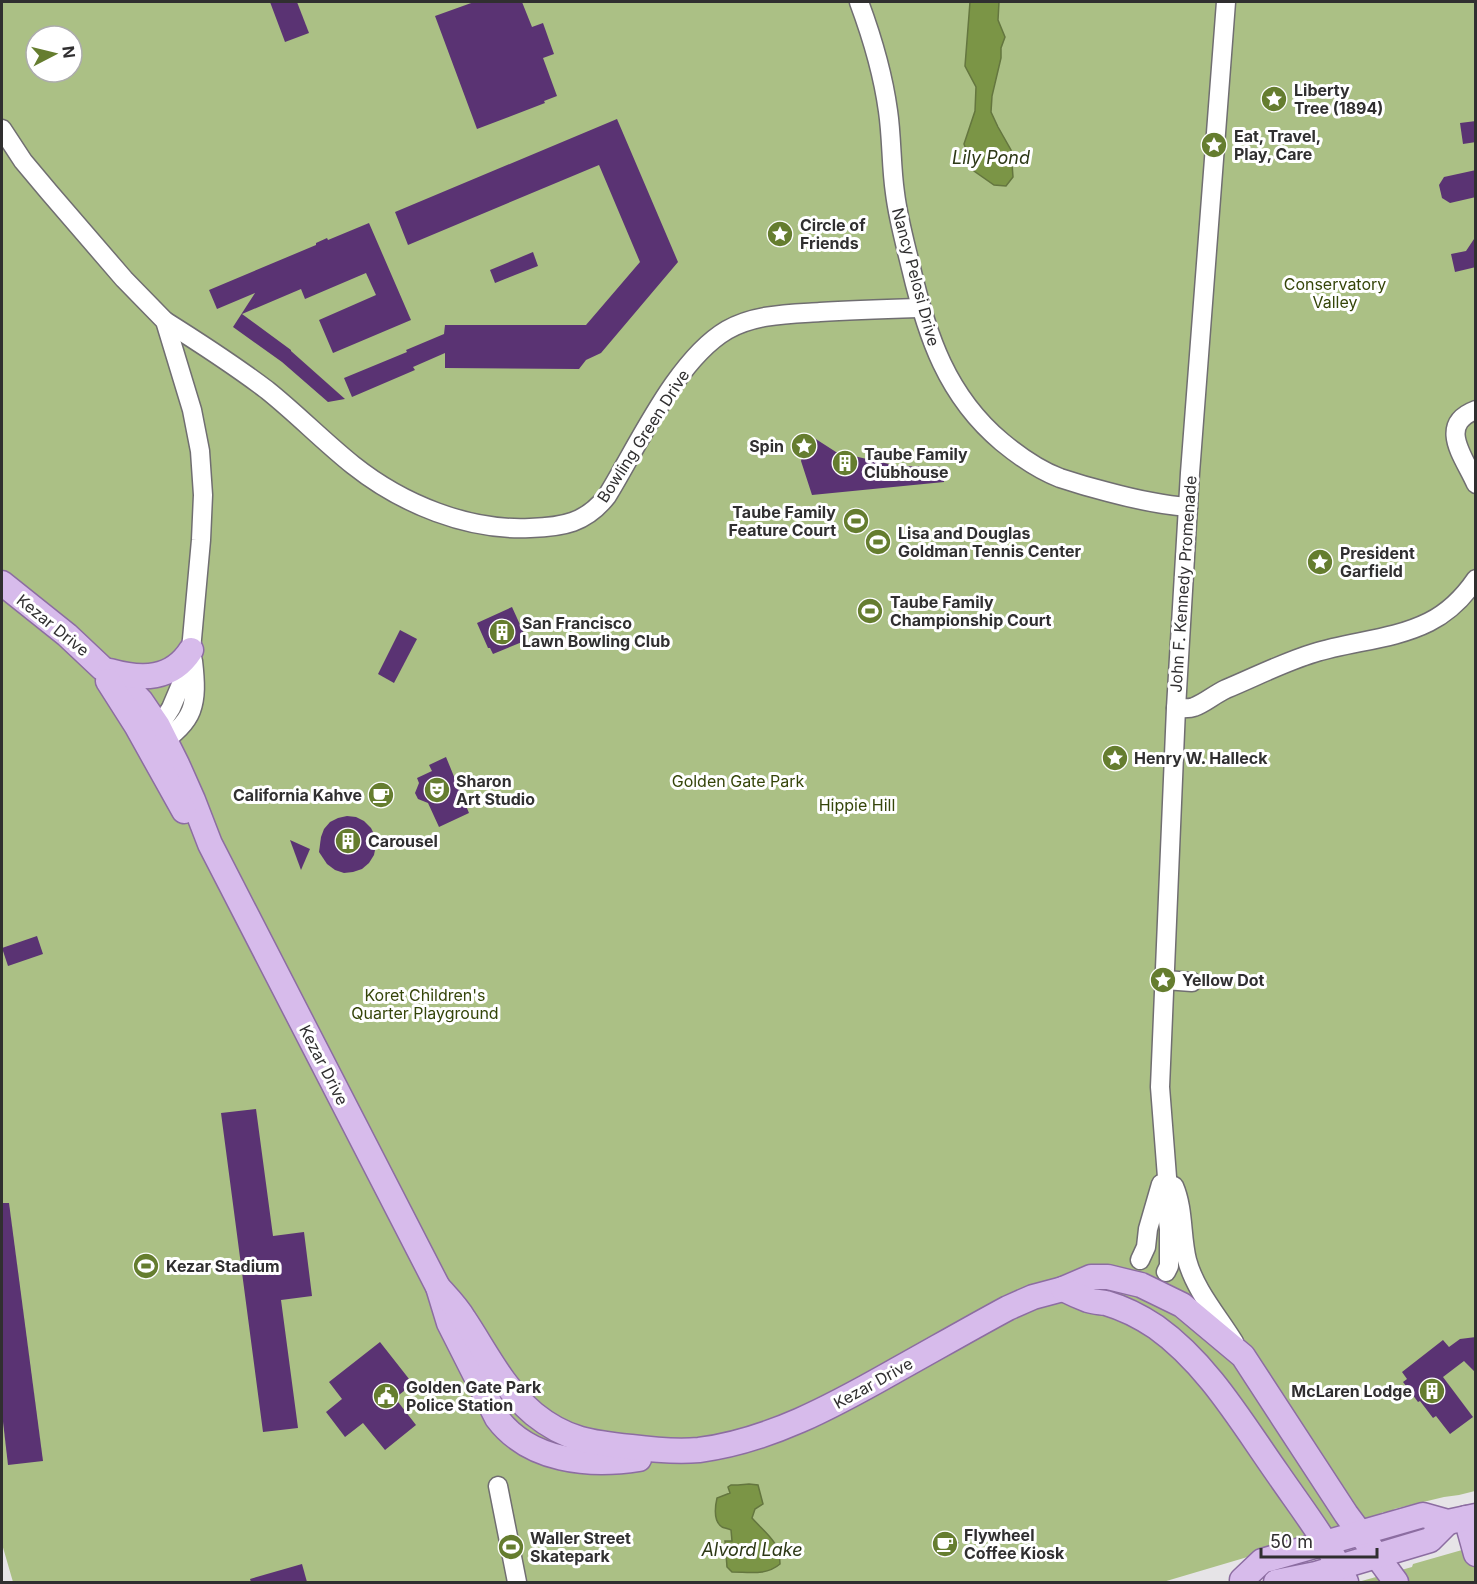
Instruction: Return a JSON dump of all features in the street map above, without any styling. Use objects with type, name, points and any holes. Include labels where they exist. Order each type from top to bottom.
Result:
[{"type":"main road","name":"Kezar Drive","points":[[2,583],[67,635],[102,668],[112,687],[153,738],[182,809],[210,844],[438,1287],[449,1323],[492,1409],[504,1427],[528,1445],[542,1452],[572,1460],[620,1462],[759,1436],[810,1416],[848,1397],[1008,1308],[1033,1297],[1063,1290],[1091,1276],[1117,1279],[1141,1285],[1182,1305],[1243,1356],[1359,1533],[1396,1582]]},
{"type":"main road","points":[[102,668],[132,675],[159,675],[180,664],[191,650]]},
{"type":"main road","name":"Kezar Drive","points":[[438,1287],[463,1317],[507,1385],[525,1406],[556,1429],[581,1440],[607,1445],[696,1449]]},
{"type":"main road","points":[[1063,1290],[1091,1301],[1117,1307],[1144,1320],[1192,1359],[1233,1410],[1324,1543],[1342,1574]]},
{"type":"main road","points":[[479,1344],[507,1410],[504,1427],[519,1427],[581,1440]]},
{"type":"main road","points":[[1244,1582],[1262,1560],[1424,1515],[1463,1519]]},
{"type":"main road","points":[[1463,1519],[1476,1554]]},
{"type":"main road","points":[[1276,1582],[1316,1574],[1342,1574],[1378,1556],[1430,1540],[1463,1519]]},
{"type":"street","name":"Nancy Pelosi Drive","points":[[858,2],[870,32],[883,85],[889,120],[895,193],[921,308],[944,371],[957,392],[990,432],[1023,459],[1058,477],[1152,502],[1188,507]]},
{"type":"street","name":"John F. Kennedy Promenade","points":[[1166,1272],[1169,1229],[1168,1190],[1160,1087],[1176,708],[1188,507],[1226,2]]},
{"type":"street","points":[[2,129],[23,161],[49,192],[124,279],[165,321],[192,410],[200,451],[202,517],[191,650],[185,675],[153,738]]},
{"type":"street","name":"Bowling Green Drive","points":[[165,321],[244,373],[279,400],[356,467],[386,487],[425,507],[453,517],[488,525],[523,529],[564,525],[585,517],[600,504],[682,372],[705,348],[728,329],[751,320],[781,315],[921,308]]},
{"type":"street","points":[[1476,410],[1460,419],[1454,435],[1476,484]]},
{"type":"street","points":[[1176,708],[1193,708],[1225,690],[1306,656],[1335,647],[1396,634],[1427,623],[1454,606],[1476,579]]},
{"type":"street","points":[[1165,980],[1192,982]]},
{"type":"street","name":"John F. Kennedy Promenade","points":[[1140,1260],[1146,1247],[1148,1229],[1166,1167]]},
{"type":"street","name":"John F. Kennedy Promenade","points":[[1166,1167],[1176,1192],[1185,1251],[1191,1271],[1201,1292],[1243,1356]]},
{"type":"street","points":[[1166,1167],[1183,1190],[1187,1206]]},
{"type":"street","points":[[498,1486],[517,1582]]},
{"type":"green space","name":"Golden Gate Park","points":[[2,2],[1475,2],[1475,1491],[1383,1512],[1375,1517],[1295,1543],[1163,1582],[13,1582],[2,1544]]},
{"type":"green space","points":[[1475,1548],[1475,1582],[1358,1582],[1412,1567],[1413,1564]]},
{"type":"water","name":"Lily Pond","points":[[970,2],[999,2],[998,20],[1005,37],[992,96],[991,112],[1011,150],[1013,177],[1006,186],[994,185],[974,171],[964,144],[975,111],[976,87],[965,66]]},
{"type":"water","name":"Alvord Lake","points":[[731,1485],[758,1485],[763,1504],[755,1509],[752,1518],[775,1544],[780,1564],[763,1572],[732,1572],[727,1567],[725,1541],[732,1541],[731,1530],[722,1527],[717,1521],[716,1502],[717,1498],[730,1493],[728,1487]]},
{"type":"building","points":[[270,2],[297,2],[309,33],[285,42]]},
{"type":"building","points":[[474,2],[522,2],[532,27],[543,23],[554,54],[543,58],[557,96],[544,101],[545,103],[477,129],[435,16]]},
{"type":"building","points":[[617,119],[678,262],[601,353],[586,360],[579,369],[445,368],[445,353],[413,367],[415,370],[352,397],[344,378],[444,334],[445,325],[586,325],[640,262],[599,165],[408,245],[395,212]]},
{"type":"building","points":[[1476,121],[1476,142],[1463,144],[1460,123]]},
{"type":"building","points":[[1476,170],[1476,197],[1450,203],[1442,198],[1439,185],[1444,177]]},
{"type":"building","points":[[369,223],[411,320],[333,353],[319,320],[376,295],[366,273],[305,299],[301,289],[242,314],[291,350],[345,399],[328,402],[282,362],[233,327],[255,293],[217,309],[209,290],[316,245],[327,238],[328,240]]},
{"type":"building","points":[[1476,236],[1476,267],[1455,272],[1451,254],[1466,251]]},
{"type":"building","points":[[533,252],[538,266],[495,283],[490,270]]},
{"type":"building","name":"Taube Family Clubhouse","points":[[808,434],[836,452],[898,466],[945,467],[944,482],[812,495],[801,461]]},
{"type":"building","name":"San Francisco Lawn Bowling Club","points":[[512,607],[527,640],[493,654],[477,623]]},
{"type":"building","points":[[400,630],[417,639],[394,683],[378,674]]},
{"type":"building","name":"Sharon Art Studio","points":[[446,757],[469,813],[439,827],[428,803],[418,799],[415,793],[419,783],[417,778],[432,771],[429,765]]},
{"type":"building","name":"California Kahve","points":[[379,785],[391,794],[392,799],[389,803],[384,804],[372,796],[370,791],[373,786]]},
{"type":"building","name":"Carousel","points":[[347,816],[364,821],[371,828],[376,845],[369,863],[362,869],[344,873],[327,864],[319,852],[324,829],[330,822]]},
{"type":"building","points":[[290,840],[310,849],[301,870]]},
{"type":"building","points":[[37,936],[43,954],[8,966],[2,948]]},
{"type":"building","points":[[256,1109],[273,1236],[304,1232],[312,1296],[281,1300],[298,1428],[263,1432],[221,1113]]},
{"type":"building","points":[[2,1203],[9,1203],[43,1461],[8,1465],[2,1413]]},
{"type":"building","name":"McLaren Lodge","points":[[1476,1337],[1476,1373],[1464,1361],[1443,1377],[1473,1417],[1450,1434],[1436,1416],[1433,1418],[1420,1401],[1418,1402],[1403,1382],[1407,1379],[1402,1372],[1443,1340],[1449,1347],[1460,1339]]},
{"type":"building","name":"Golden Gate Park Police Station","points":[[380,1342],[413,1384],[395,1398],[416,1425],[385,1450],[363,1423],[345,1437],[326,1412],[342,1399],[329,1382]]},
{"type":"building","name":"Flywheel Coffee Kiosk","points":[[950,1532],[959,1543],[940,1557],[932,1545]]},
{"type":"building","points":[[302,1564],[307,1582],[251,1582],[250,1579]]},
{"type":"place","name":"Liberty Tree (1894)","points":[[1274,99]]},
{"type":"place","name":"Eat, Travel, Play, Care","points":[[1214,145]]},
{"type":"place","name":"Circle of Friends","points":[[780,234]]},
{"type":"place","name":"Spin","points":[[804,446]]},
{"type":"place","name":"Taube Family Clubhouse","points":[[845,463]]},
{"type":"place","name":"Taube Family Feature Court","points":[[856,521]]},
{"type":"place","name":"Lisa and Douglas Goldman Tennis Center","points":[[878,542]]},
{"type":"place","name":"President Garfield","points":[[1320,562]]},
{"type":"place","name":"Taube Family Championship Court","points":[[870,611]]},
{"type":"place","name":"San Francisco Lawn Bowling Club","points":[[502,632]]},
{"type":"place","name":"Henry W. Halleck","points":[[1115,758]]},
{"type":"place","name":"Sharon Art Studio","points":[[437,790]]},
{"type":"place","name":"California Kahve","points":[[381,795]]},
{"type":"place","name":"Carousel","points":[[348,841]]},
{"type":"place","name":"Yellow Dot","points":[[1163,980]]},
{"type":"place","name":"Kezar Stadium","points":[[146,1266]]},
{"type":"place","name":"McLaren Lodge","points":[[1432,1391]]},
{"type":"place","name":"Golden Gate Park Police Station","points":[[386,1396]]},
{"type":"place","name":"Flywheel Coffee Kiosk","points":[[945,1544]]},
{"type":"place","name":"Waller Street Skatepark","points":[[511,1547]]},
{"type":"park label","name":"Conservatory Valley","points":[[1335,293]]},
{"type":"park label","name":"Hippie Hill","points":[[857,805]]},
{"type":"park label","name":"Koret Children's Quarter Playground","points":[[425,1004]]}]
